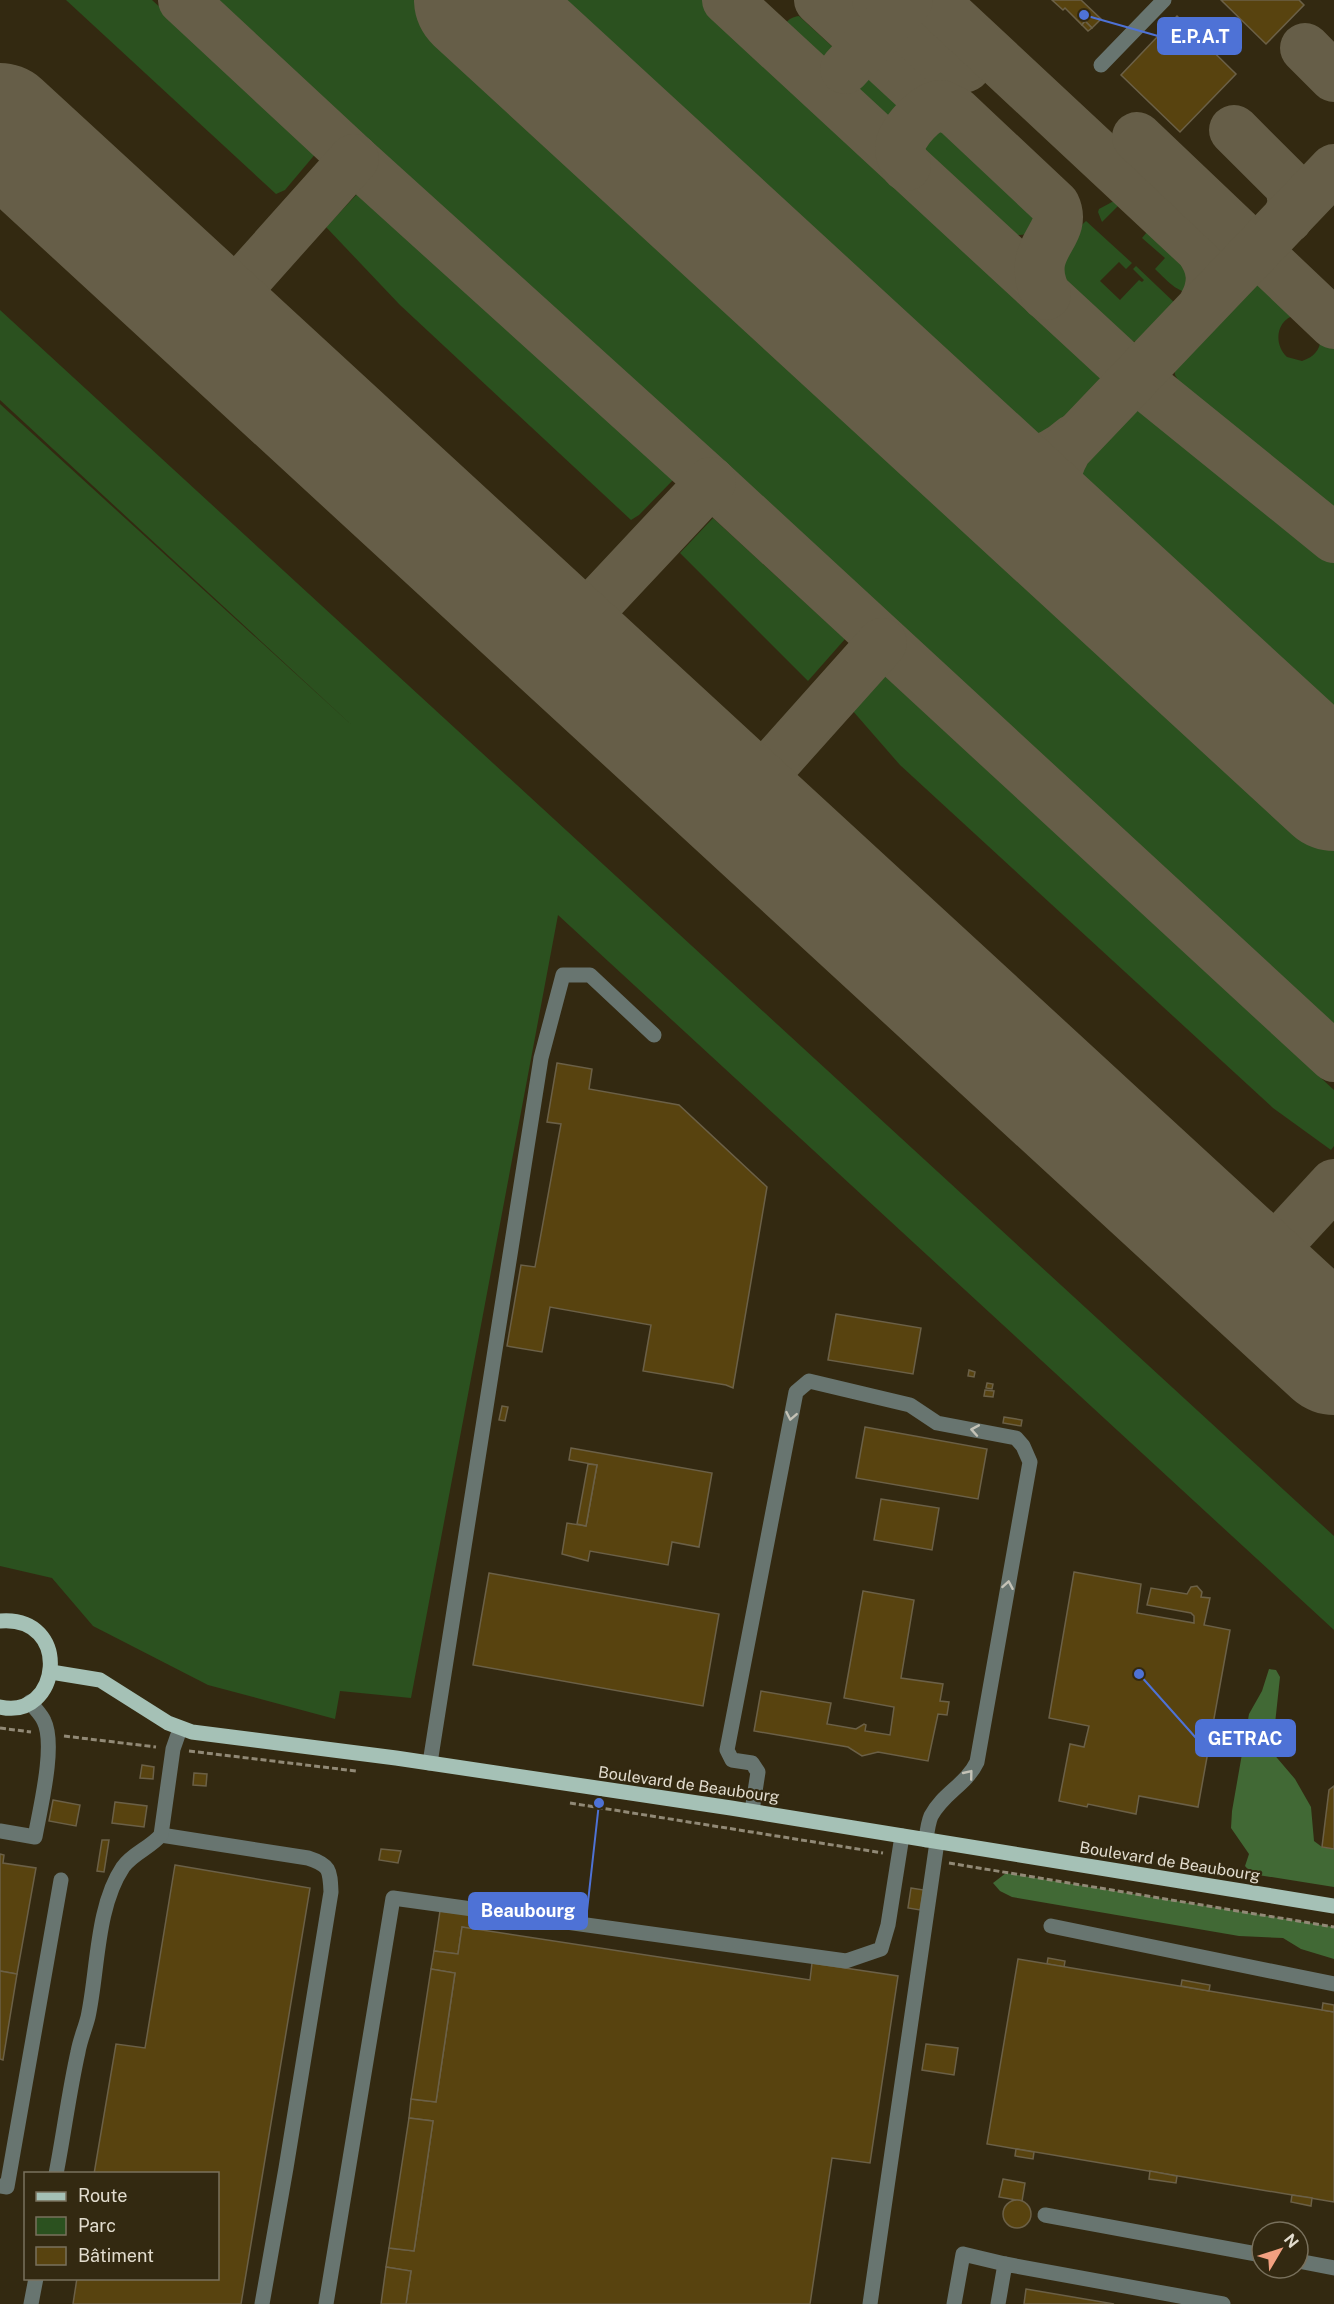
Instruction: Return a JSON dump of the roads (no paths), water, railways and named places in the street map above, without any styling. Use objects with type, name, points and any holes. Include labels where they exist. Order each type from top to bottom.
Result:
[{"type":"main road","points":[[0,1621],[12,1620],[26,1624],[38,1632],[49,1650],[51,1672],[40,1695],[30,1702],[17,1707],[0,1707]]},
{"type":"main road","name":"Boulevard de Beaubourg","points":[[51,1672],[100,1680],[168,1724],[192,1732],[430,1763],[752,1811],[1334,1906]]},
{"type":"lane","points":[[1101,65],[1164,0]]},
{"type":"lane","points":[[430,1763],[541,1058],[563,975],[590,975],[654,1035]]},
{"type":"lane","points":[[752,1811],[758,1772],[752,1763],[732,1760],[727,1750],[796,1392],[808,1381],[910,1405],[937,1423],[1016,1438],[1023,1446],[1030,1462],[977,1762],[971,1775],[946,1796],[930,1818],[935,1861],[870,2304]]},
{"type":"lane","points":[[0,1831],[35,1836],[46,1768],[48,1734],[44,1719],[30,1702]]},
{"type":"lane","points":[[56,2172],[78,2052],[88,2017],[104,1918],[112,1887],[133,1856],[155,1842],[161,1835],[173,1749],[180,1729]]},
{"type":"lane","points":[[161,1835],[308,1858],[327,1867],[330,1876],[331,1892],[262,2304]]},
{"type":"lane","points":[[326,2304],[393,1898],[846,1961],[881,1949],[888,1925],[902,1836]]},
{"type":"lane","points":[[0,2186],[8,2187],[61,1880]]},
{"type":"lane","points":[[1051,1926],[1334,1984]]},
{"type":"lane","points":[[1045,2215],[1250,2252]]},
{"type":"lane","points":[[954,2304],[963,2254],[1005,2264],[1223,2304]]},
{"type":"lane","points":[[1310,2263],[1334,2268]]},
{"type":"lane","points":[[998,2304],[1005,2264]]},
{"type":"lane","points":[[31,2304],[36,2280]]},
{"type":"place","name":"E.P.A.T","points":[[1084,15]]},
{"type":"place","name":"GETRAC","points":[[1139,1674]]},
{"type":"place","name":"Beaubourg","points":[[599,1803]]}]
